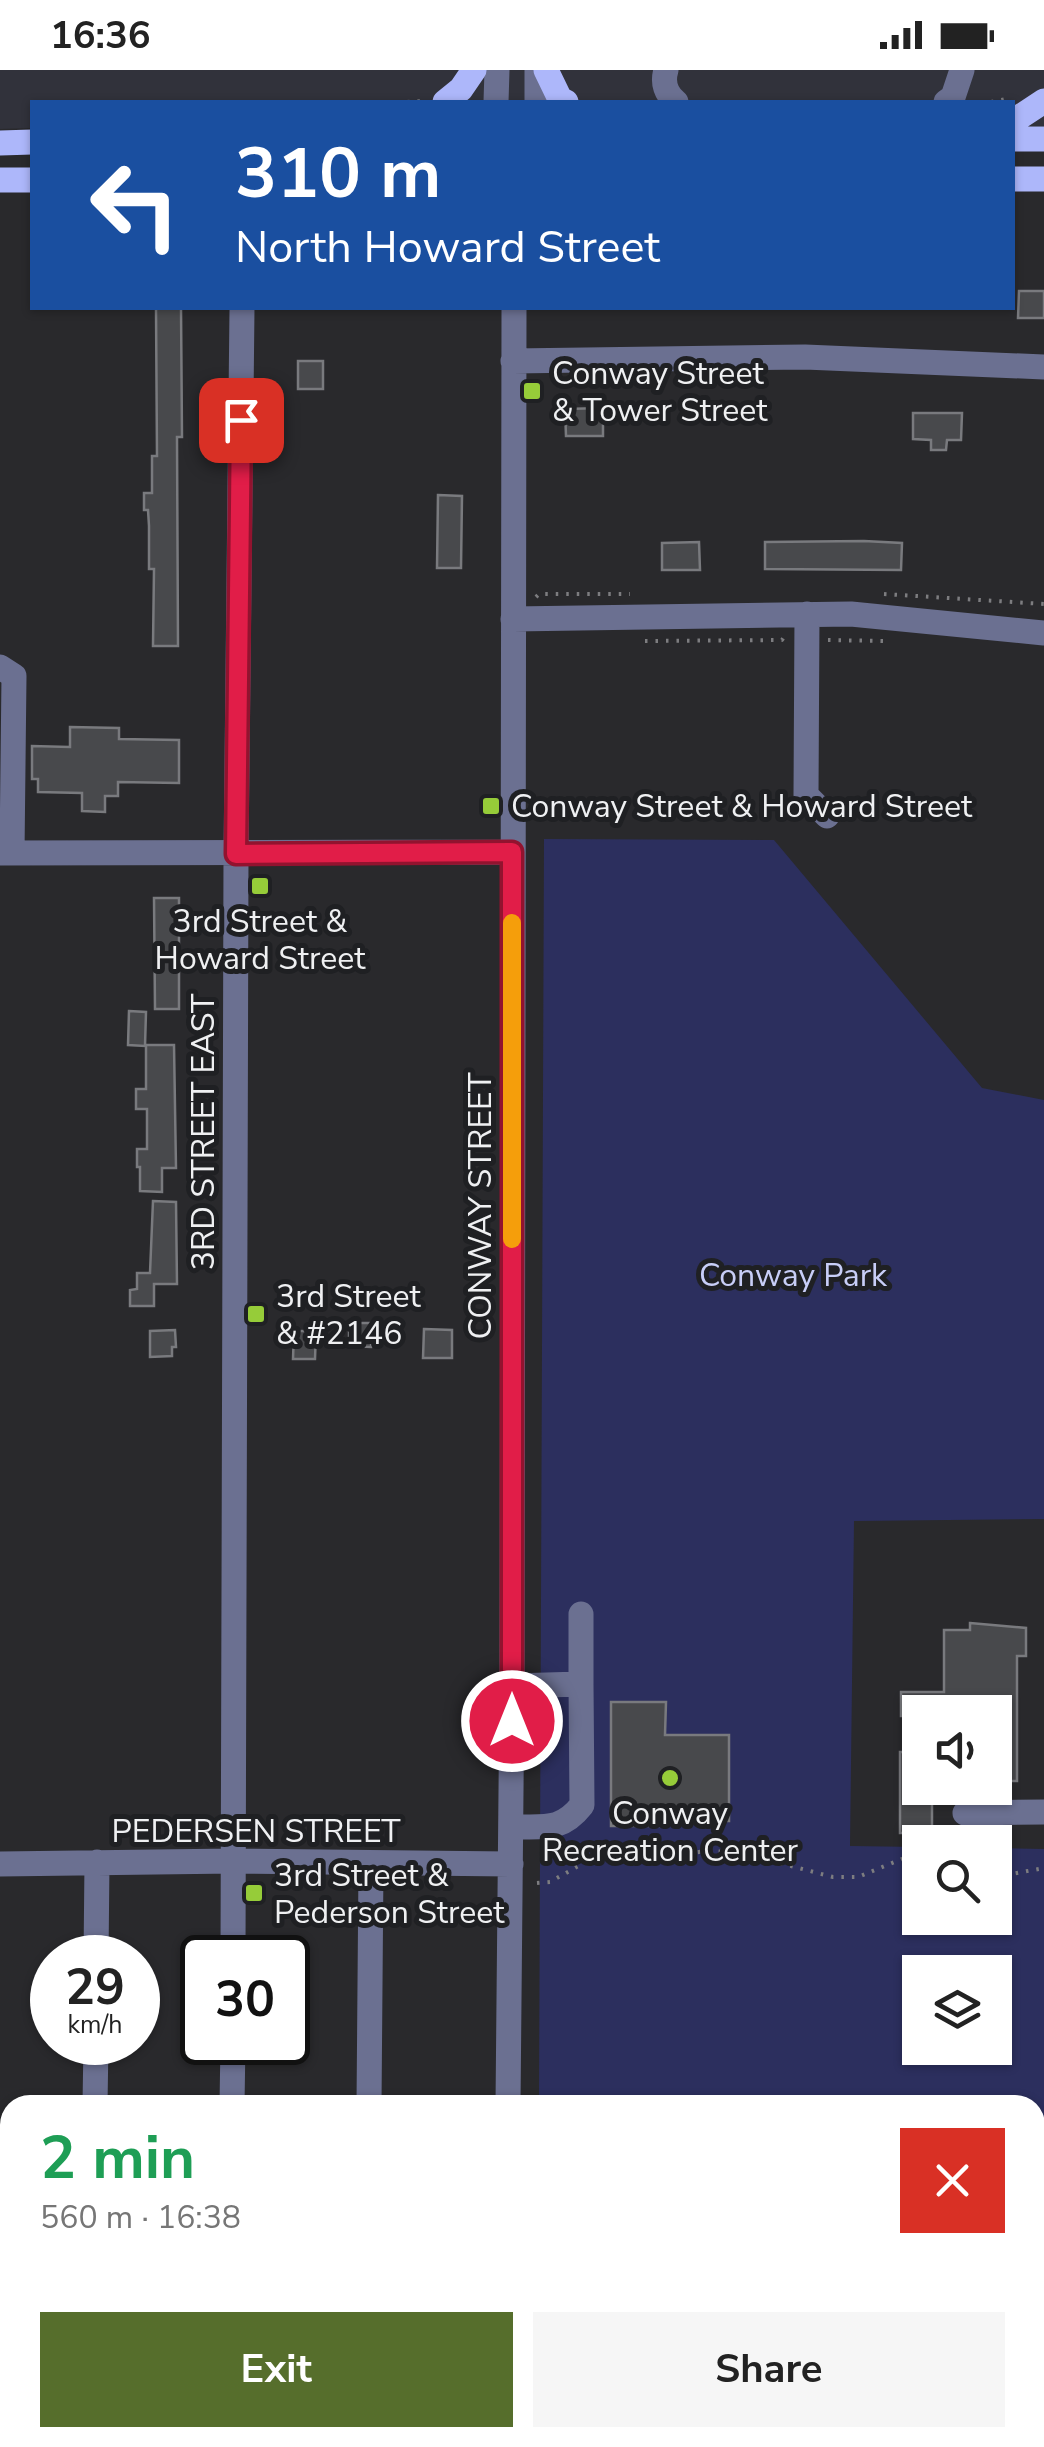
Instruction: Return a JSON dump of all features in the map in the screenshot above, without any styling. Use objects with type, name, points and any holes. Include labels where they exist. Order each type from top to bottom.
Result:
[{"type":"main road","points":[[447,100],[474,70]]},
{"type":"main road","points":[[546,70],[563,100]]},
{"type":"main road","points":[[1015,120],[1044,102]]},
{"type":"main road","points":[[1015,139],[1044,139]]},
{"type":"main road","points":[[0,143],[30,142]]},
{"type":"main road","points":[[1015,179],[1044,179]]},
{"type":"main road","points":[[0,180],[30,180]]},
{"type":"street","points":[[496,70],[496,100]]},
{"type":"street","points":[[536,70],[536,100]]},
{"type":"street","points":[[666,70],[664,82],[673,100]]},
{"type":"street","points":[[950,100],[962,70]]},
{"type":"street","name":"3RD STREET EAST","points":[[234,1935],[236,854],[242,310]]},
{"type":"street","name":"CONWAY STREET","points":[[508,2095],[514,310]]},
{"type":"street","points":[[514,360],[805,357],[1044,367]]},
{"type":"street","points":[[807,614],[806,795],[827,816]]},
{"type":"street","points":[[513,619],[807,614],[932,620],[1044,633]]},
{"type":"street","points":[[0,666],[14,676],[6,853],[512,852]]},
{"type":"street","points":[[512,1827],[556,1826],[571,1820],[582,1805],[580,1614]]},
{"type":"street","points":[[512,1686],[580,1684]]},
{"type":"street","points":[[964,1813],[1044,1812]]},
{"type":"street","points":[[96,1935],[97,1862]]},
{"type":"street","name":"PEDERSEN STREET","points":[[0,1864],[511,1864]]},
{"type":"street","points":[[369,2095],[371,1864]]},
{"type":"street","points":[[95,2095],[96,2065]]},
{"type":"street","points":[[232,2095],[233,2065]]},
{"type":"path","points":[[633,641],[782,640],[785,636]]},
{"type":"path","points":[[536,1883],[550,1882],[596,1856],[656,1858],[706,1850],[737,1852],[833,1877],[858,1877],[902,1859]]},
{"type":"path","points":[[1012,1874],[1044,1868]]},
{"type":"shaded area","points":[[0,70],[1044,70],[1044,126],[1015,126],[1015,100],[30,100],[30,128],[0,129]]},
{"type":"green space","name":"Conway Park","points":[[544,839],[774,840],[982,1088],[1044,1100],[1044,1519],[854,1521],[850,1846],[902,1847],[902,1935],[1012,1935],[1012,1848],[1044,1849],[1044,2095],[539,2095]]},
{"type":"building","points":[[1019,291],[1044,291],[1044,318],[1018,318]]},
{"type":"building","points":[[156,310],[181,310],[178,646],[153,646],[154,569],[149,569],[144,493],[152,493],[152,456],[157,456]]},
{"type":"building","points":[[298,361],[323,361],[323,389],[298,389]]},
{"type":"building","points":[[603,408],[603,436],[566,436],[565,409]]},
{"type":"building","points":[[913,413],[962,413],[961,440],[947,440],[946,450],[931,450],[931,440],[913,439]]},
{"type":"building","points":[[438,495],[462,496],[461,568],[437,568]]},
{"type":"building","points":[[699,542],[700,570],[662,570],[662,543]]},
{"type":"building","points":[[765,542],[902,543],[901,570],[765,569]]},
{"type":"building","points":[[70,727],[119,728],[119,739],[179,740],[179,783],[118,782],[118,796],[105,796],[105,812],[82,811],[82,793],[38,792],[38,779],[32,779],[32,746],[70,747]]},
{"type":"building","points":[[154,898],[179,898],[179,1009],[155,1009]]},
{"type":"building","points":[[129,1011],[146,1012],[145,1046],[128,1045]]},
{"type":"building","points":[[146,1045],[174,1045],[176,1168],[162,1168],[162,1192],[140,1191],[137,1167],[137,1149],[147,1149],[147,1109],[136,1109],[136,1089],[146,1089]]},
{"type":"building","points":[[153,1201],[176,1202],[177,1284],[154,1284],[154,1306],[130,1306],[130,1290],[137,1289],[137,1273],[150,1273]]},
{"type":"building","points":[[349,1323],[372,1323],[371,1347],[349,1346]]},
{"type":"building","points":[[424,1329],[452,1330],[452,1358],[423,1358]]},
{"type":"building","points":[[175,1330],[172,1356],[150,1357],[150,1331]]},
{"type":"building","points":[[294,1331],[316,1331],[315,1359],[293,1359]]},
{"type":"building","points":[[970,1623],[1026,1628],[1026,1656],[1017,1656],[1017,1781],[1012,1781],[1012,1695],[902,1695],[901,1716],[901,1692],[944,1692],[944,1630],[970,1630]]},
{"type":"building","name":"Conway Recreation Center","points":[[611,1702],[666,1702],[665,1735],[729,1735],[729,1821],[611,1826]]},
{"type":"building","points":[[902,1752],[902,1805],[932,1805],[932,1825],[902,1825],[900,1833]]},
{"type":"slow traffic","points":[[512,923],[512,1239]]},
{"type":"place","name":"Conway Street & Tower Street","points":[[532,391]]},
{"type":"place","name":"Conway Street & Howard Street","points":[[491,806]]},
{"type":"place","name":"3rd Street & Howard Street","points":[[260,886]]},
{"type":"place","name":"3rd Street & #2146","points":[[256,1314]]},
{"type":"place","name":"Conway Recreation Center","points":[[670,1778]]},
{"type":"place","name":"3rd Street & Pederson Street","points":[[254,1893]]},
{"type":"route","points":[[241,420],[236,854],[512,852],[512,1721]]}]
